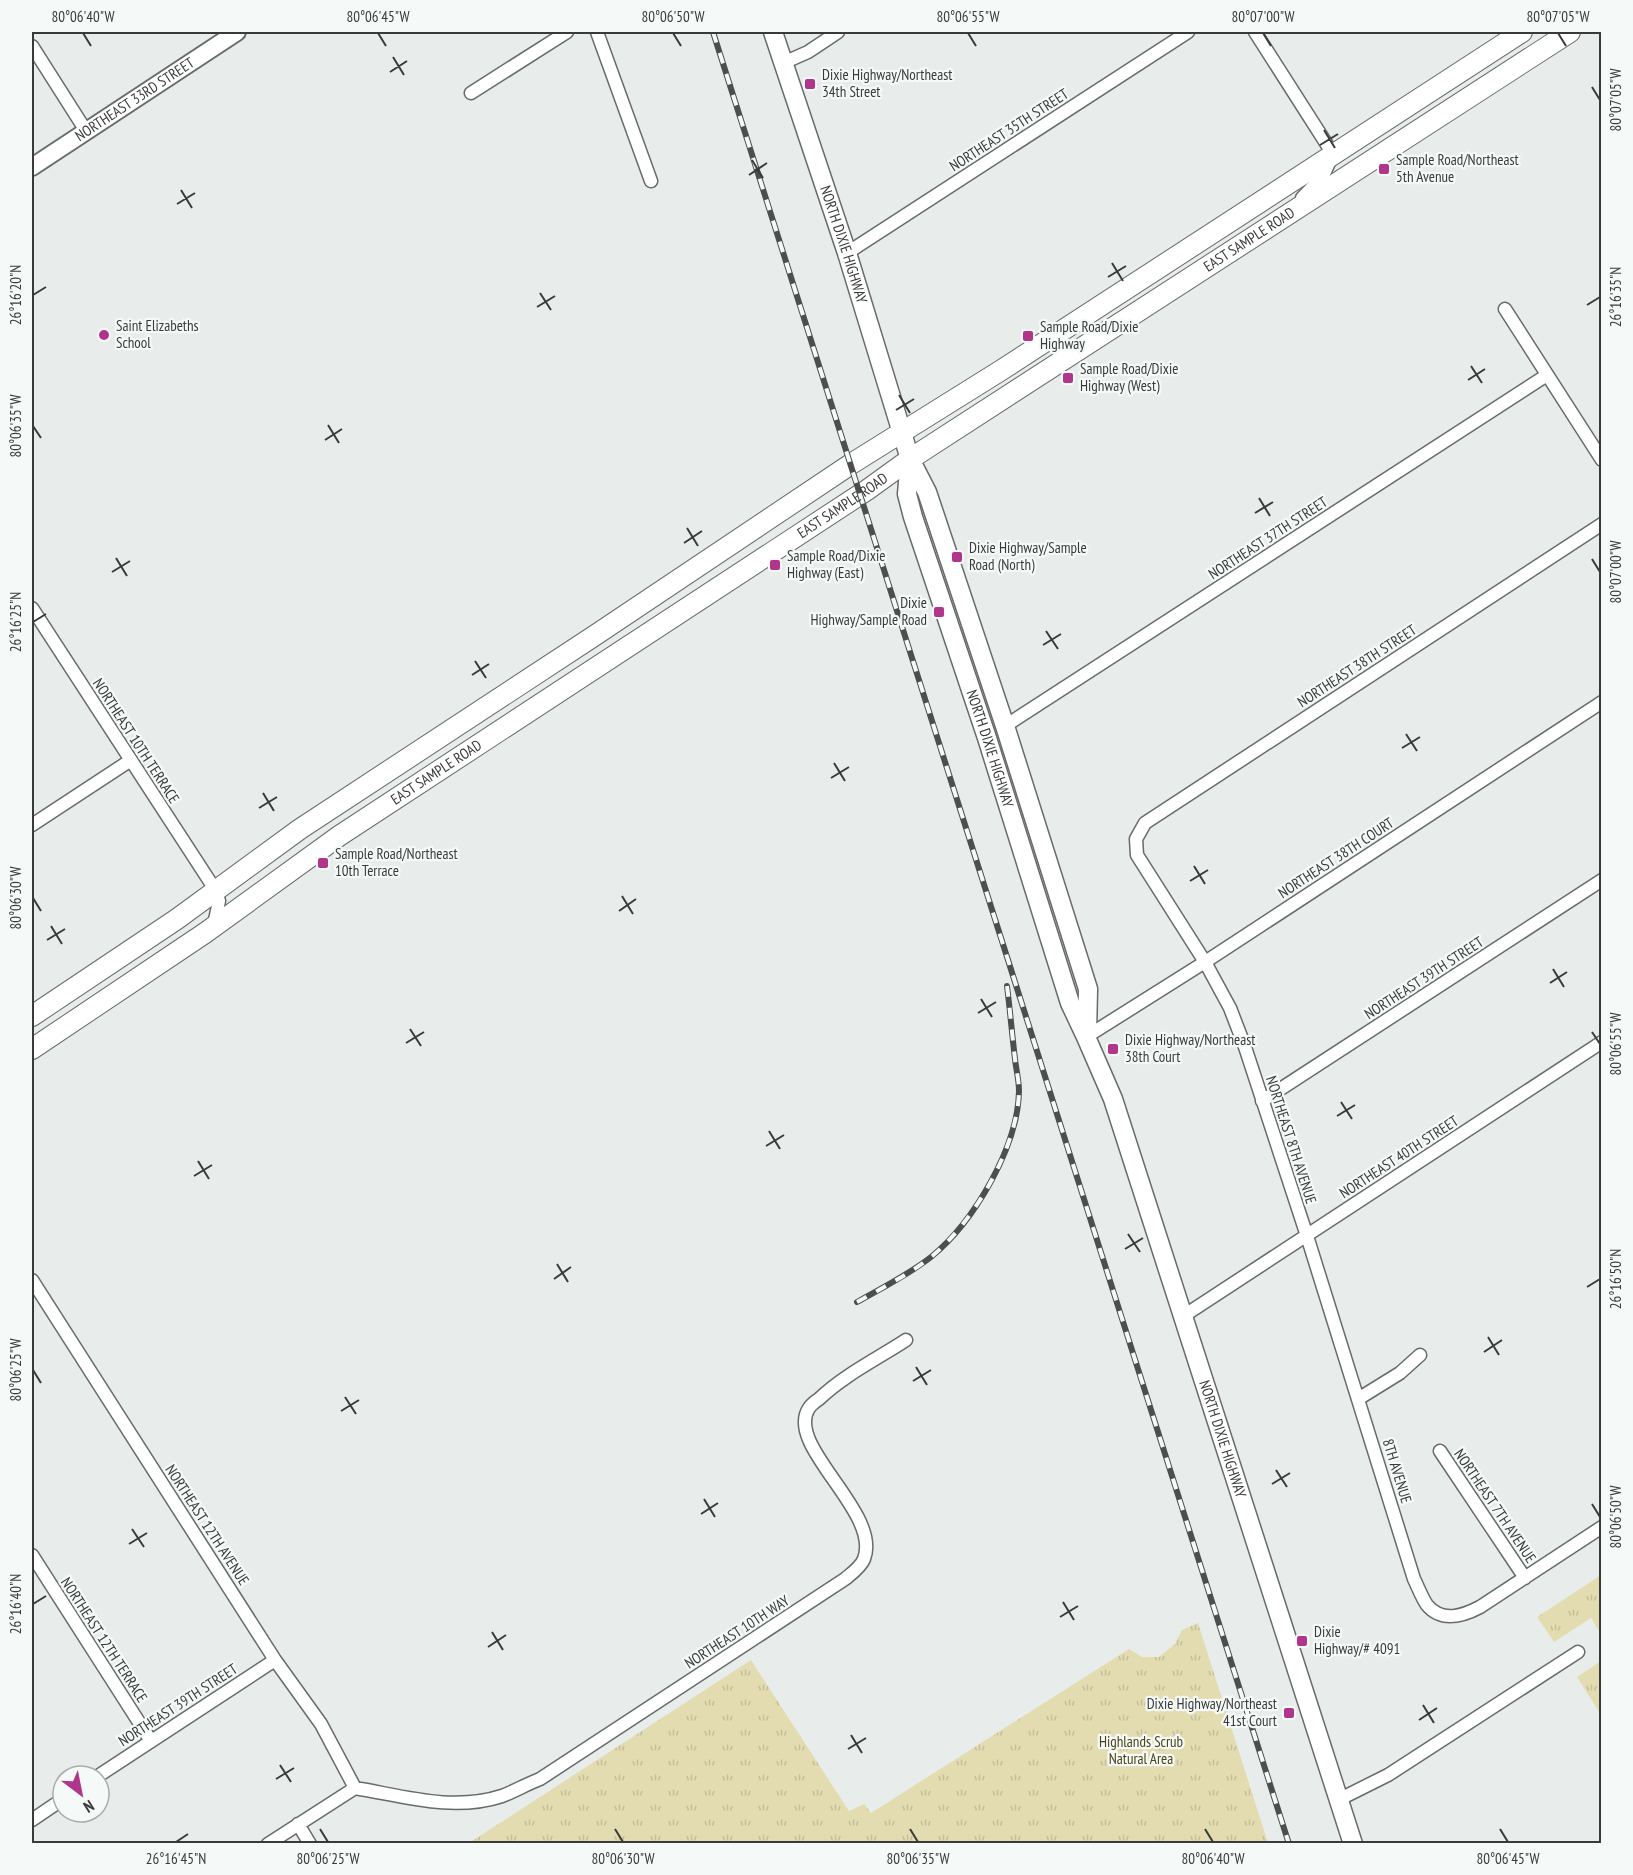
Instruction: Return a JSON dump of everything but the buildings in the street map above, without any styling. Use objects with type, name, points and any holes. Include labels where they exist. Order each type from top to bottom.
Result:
[{"type":"main road","name":"NORTH DIXIE HIGHWAY","points":[[772,32],[847,253],[910,459],[927,492],[1005,726],[1088,989],[1086,1036]]},
{"type":"main road","name":"EAST SAMPLE ROAD","points":[[32,1017],[177,920],[300,829],[902,431],[983,382],[1522,32]]},
{"type":"main road","name":"EAST SAMPLE ROAD","points":[[32,1049],[214,927],[339,836],[875,485],[910,459],[1570,32]]},
{"type":"main road","points":[[1349,174],[1353,156],[1397,123],[1413,102]]},
{"type":"main road","name":"NORTH DIXIE HIGHWAY","points":[[910,459],[907,494],[913,517],[987,738],[1070,1003],[1113,1099],[1353,1844]]},
{"type":"main road","points":[[580,678],[595,648],[594,636]]},
{"type":"main road","points":[[242,906],[241,885],[247,869]]},
{"type":"street","name":"NORTHEAST 33RD STREET","points":[[32,167],[237,32]]},
{"type":"street","points":[[471,93],[567,32]]},
{"type":"street","points":[[597,32],[651,181]]},
{"type":"street","points":[[783,63],[808,51],[838,32]]},
{"type":"street","name":"NORTHEAST 35TH STREET","points":[[847,253],[1188,32]]},
{"type":"street","points":[[1255,32],[1333,154],[1323,176],[1289,213]]},
{"type":"street","points":[[32,46],[86,131]]},
{"type":"street","points":[[1505,309],[1602,460]]},
{"type":"street","name":"NORTHEAST 37TH STREET","points":[[1005,726],[1547,375]]},
{"type":"street","name":"NORTHEAST 38TH STREET","points":[[1136,839],[1145,823],[1602,524]]},
{"type":"street","name":"NORTHEAST 10TH TERRACE","points":[[32,608],[216,891]]},
{"type":"street","name":"NORTHEAST 38TH COURT","points":[[1086,1036],[1205,962],[1602,702]]},
{"type":"street","points":[[32,825],[131,760]]},
{"type":"street","name":"NORTHEAST 8TH AVENUE","points":[[1136,839],[1137,855],[1205,962],[1230,1008],[1307,1236],[1358,1399]]},
{"type":"street","name":"NORTHEAST 39TH STREET","points":[[1262,1101],[1602,880]]},
{"type":"street","points":[[214,927],[219,901],[216,891]]},
{"type":"street","name":"NORTHEAST 40TH STREET","points":[[1182,1317],[1602,1042]]},
{"type":"street","name":"NORTHEAST 12TH AVENUE","points":[[32,1280],[275,1660],[321,1724],[355,1788]]},
{"type":"street","name":"NORTHEAST 10TH WAY","points":[[355,1788],[415,1800],[459,1803],[501,1796],[540,1779],[845,1579],[863,1561],[867,1543],[861,1523],[812,1447],[803,1423],[809,1408],[828,1390],[906,1340]]},
{"type":"street","points":[[1358,1399],[1400,1372],[1420,1355]]},
{"type":"street","name":"8TH AVENUE","points":[[1358,1399],[1414,1579],[1428,1606],[1443,1616],[1463,1616],[1525,1578]]},
{"type":"street","name":"NORTHEAST 7TH AVENUE","points":[[1440,1451],[1525,1578]]},
{"type":"street","points":[[1525,1578],[1602,1527]]},
{"type":"street","name":"NORTHEAST 12TH TERRACE","points":[[32,1555],[151,1741]]},
{"type":"street","points":[[1340,1799],[1388,1775],[1578,1653]]},
{"type":"street","name":"NORTHEAST 39TH STREET","points":[[111,1767],[275,1660]]},
{"type":"street","points":[[268,1844],[355,1788]]},
{"type":"street","points":[[32,1820],[51,1807]]},
{"type":"street","points":[[298,1824],[310,1844]]},
{"type":"green space","points":[[1601,1575],[1601,1634],[1591,1618],[1554,1642],[1537,1617]]},
{"type":"green space","name":"Highlands Scrub Natural Area","points":[[1198,1623],[1268,1843],[469,1843],[751,1660],[849,1811],[864,1804],[871,1813],[1129,1649],[1142,1657],[1159,1657],[1175,1644],[1182,1630]]},
{"type":"green space","points":[[1601,1661],[1601,1715],[1577,1677]]},
{"type":"railway","points":[[713,32],[1289,1844]]},
{"type":"railway","points":[[857,1302],[913,1270],[947,1242],[977,1204],[1002,1159],[1017,1113],[1019,1091],[1007,986]]},
{"type":"place","name":"Dixie Highway/Northeast 34th Street","points":[[810,84]]},
{"type":"place","name":"Sample Road/Northeast 5th Avenue","points":[[1384,169]]},
{"type":"place","name":"Saint Elizabeths School","points":[[104,335]]},
{"type":"place","name":"Sample Road/Dixie Highway","points":[[1028,336]]},
{"type":"place","name":"Sample Road/Dixie Highway (West)","points":[[1068,378]]},
{"type":"place","name":"Dixie Highway/Sample Road (North)","points":[[957,557]]},
{"type":"place","name":"Sample Road/Dixie Highway (East)","points":[[775,565]]},
{"type":"place","name":"Dixie Highway/Sample Road","points":[[939,612]]},
{"type":"place","name":"Sample Road/Northeast 10th Terrace","points":[[323,863]]},
{"type":"place","name":"Dixie Highway/Northeast 38th Court","points":[[1113,1049]]},
{"type":"place","name":"Dixie Highway/# 4091","points":[[1302,1641]]},
{"type":"place","name":"Dixie Highway/Northeast 41st Court","points":[[1289,1713]]}]
